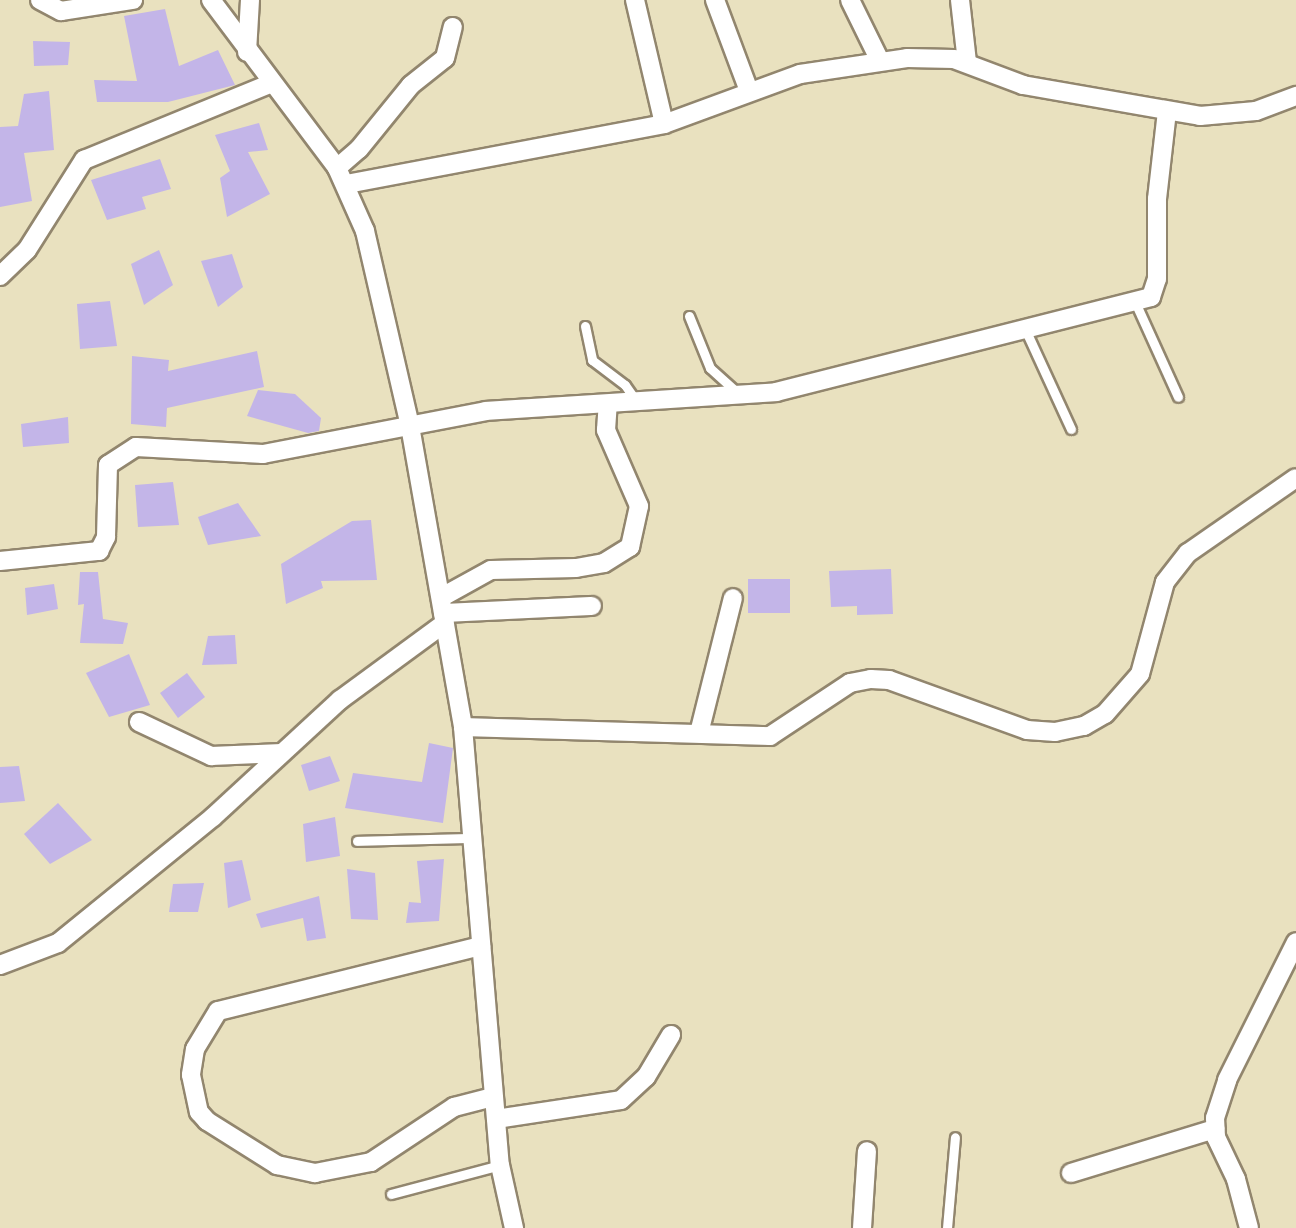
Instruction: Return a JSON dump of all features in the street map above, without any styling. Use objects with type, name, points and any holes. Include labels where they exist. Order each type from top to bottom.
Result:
[{"type":"street","points":[[40,0],[61,11],[133,0]]},
{"type":"street","points":[[211,0],[342,176],[365,231],[410,426],[463,727],[493,1097],[500,1165],[514,1228]]},
{"type":"street","points":[[247,52],[250,0]]},
{"type":"street","points":[[635,0],[664,124]]},
{"type":"street","points":[[715,0],[749,91]]},
{"type":"street","points":[[850,0],[880,61]]},
{"type":"street","points":[[960,0],[967,62]]},
{"type":"street","points":[[342,176],[359,149],[411,85],[445,58],[453,27]]},
{"type":"street","points":[[342,176],[664,124],[800,74],[880,61],[967,62],[1023,85],[1167,111],[1222,117],[1296,96]]},
{"type":"street","points":[[0,276],[27,250],[84,160],[272,83]]},
{"type":"street","points":[[0,561],[99,551],[106,537],[105,476],[122,451],[136,447],[263,454],[546,404],[638,404],[740,395],[846,377],[1151,297],[1157,279],[1157,199],[1167,111]]},
{"type":"street","points":[[0,965],[58,943],[213,817],[340,700],[491,570],[576,568],[604,563],[630,547],[639,506],[610,443],[608,404]]},
{"type":"street","points":[[463,727],[770,736],[850,683],[871,679],[889,680],[1027,730],[1055,732],[1084,726],[1105,714],[1140,674],[1165,582],[1188,553],[1296,478]]},
{"type":"street","points":[[699,733],[733,598]]},
{"type":"street","points":[[443,611],[592,606]]},
{"type":"street","points":[[139,722],[211,756],[282,753]]},
{"type":"street","points":[[1249,1228],[1215,1129],[1227,1080],[1296,943]]},
{"type":"street","points":[[481,946],[218,1011],[195,1049],[191,1075],[199,1112],[207,1121],[277,1165],[315,1173],[371,1162],[454,1107],[493,1097]]},
{"type":"street","points":[[496,1119],[621,1100],[646,1077],[671,1035]]},
{"type":"street","points":[[1071,1173],[1215,1129]]},
{"type":"street","points":[[862,1228],[867,1151]]},
{"type":"lane","points":[[1135,302],[1178,397]]},
{"type":"lane","points":[[689,316],[710,368],[740,395]]},
{"type":"lane","points":[[585,326],[592,360],[625,385],[638,404]]},
{"type":"lane","points":[[1025,329],[1071,429]]},
{"type":"lane","points":[[357,841],[473,838]]},
{"type":"lane","points":[[947,1228],[955,1137]]},
{"type":"lane","points":[[391,1194],[500,1165]]},
{"type":"building","points":[[165,9],[179,66],[218,50],[235,85],[168,102],[97,102],[94,80],[137,81],[124,16]]},
{"type":"building","points":[[33,41],[70,42],[68,65],[34,66]]},
{"type":"building","points":[[49,91],[54,150],[24,153],[32,201],[0,207],[0,127],[18,126],[24,94]]},
{"type":"building","points":[[259,123],[268,150],[248,152],[270,194],[227,217],[220,178],[230,171],[215,135]]},
{"type":"building","points":[[160,159],[171,189],[142,197],[146,209],[107,220],[91,180]]},
{"type":"building","points":[[159,250],[173,285],[144,305],[131,264]]},
{"type":"building","points":[[232,254],[243,287],[218,307],[201,261]]},
{"type":"building","points":[[110,301],[117,346],[80,349],[77,304]]},
{"type":"building","points":[[257,351],[264,387],[167,408],[166,427],[131,424],[132,356],[169,360],[168,371]]},
{"type":"building","points":[[258,390],[295,394],[321,418],[319,431],[308,433],[247,416]]},
{"type":"building","points":[[68,417],[69,443],[23,447],[21,424]]},
{"type":"building","points":[[173,482],[179,525],[138,527],[135,485]]},
{"type":"building","points":[[238,503],[261,536],[208,545],[198,517]]},
{"type":"building","points":[[371,520],[377,580],[321,581],[323,588],[286,604],[281,564],[352,521]]},
{"type":"building","points":[[891,569],[893,614],[857,615],[857,606],[831,607],[829,571]]},
{"type":"building","points":[[80,572],[98,572],[103,619],[128,623],[123,644],[80,643],[84,604],[78,605]]},
{"type":"building","points":[[748,579],[790,579],[790,613],[748,613]]},
{"type":"building","points":[[54,584],[58,609],[27,615],[25,588]]},
{"type":"building","points":[[235,635],[237,664],[202,665],[208,636]]},
{"type":"building","points":[[129,654],[150,705],[109,717],[86,673]]},
{"type":"building","points":[[187,673],[205,697],[178,718],[160,693]]},
{"type":"building","points":[[429,743],[453,748],[443,823],[345,808],[353,773],[422,782]]},
{"type":"building","points":[[330,756],[340,781],[309,791],[301,765]]},
{"type":"building","points":[[19,766],[25,801],[0,803],[0,767]]},
{"type":"building","points":[[58,803],[92,840],[50,864],[24,834]]},
{"type":"building","points":[[335,817],[340,856],[306,862],[303,824]]},
{"type":"building","points":[[444,859],[439,921],[406,923],[409,902],[421,903],[417,861]]},
{"type":"building","points":[[242,860],[251,900],[228,908],[224,863]]},
{"type":"building","points":[[347,869],[375,873],[378,920],[351,919]]},
{"type":"building","points":[[204,883],[198,912],[169,912],[173,884]]},
{"type":"building","points":[[319,896],[326,938],[307,941],[303,918],[261,928],[256,914]]}]
